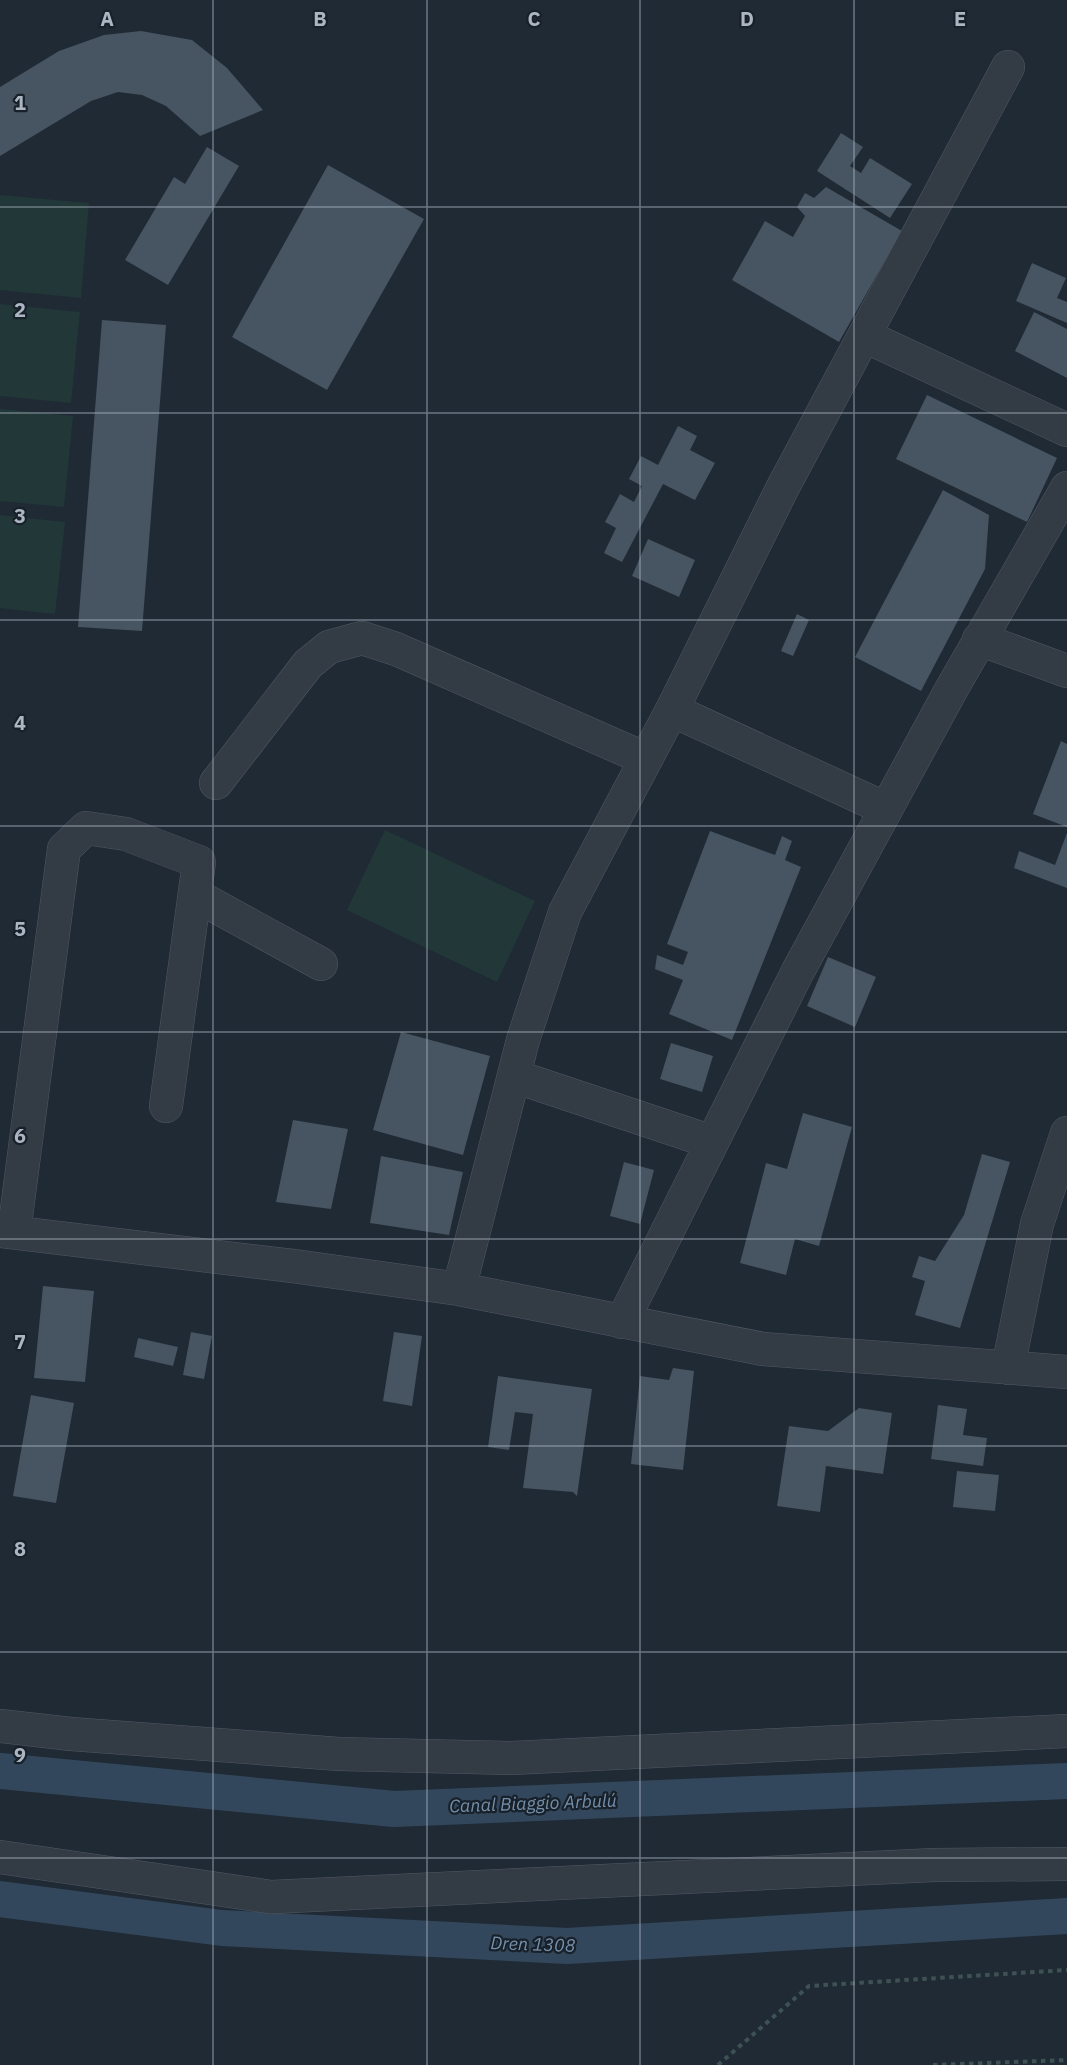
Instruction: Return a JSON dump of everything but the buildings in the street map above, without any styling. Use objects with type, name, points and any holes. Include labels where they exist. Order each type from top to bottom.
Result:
[{"type":"street","points":[[459,1289],[523,1040],[565,912],[672,710],[783,487],[1008,67]]},
{"type":"street","points":[[865,336],[1067,430]]},
{"type":"street","points":[[622,1322],[798,971],[980,639],[1067,488]]},
{"type":"street","points":[[216,783],[308,664],[329,647],[362,638],[396,649],[646,759]]},
{"type":"street","points":[[980,639],[1067,671]]},
{"type":"street","points":[[672,710],[886,808]]},
{"type":"street","points":[[166,1106],[199,862],[126,834],[86,828],[64,849],[19,1195],[7,1232],[293,1266],[459,1289],[762,1349],[1067,1372]]},
{"type":"street","points":[[195,895],[321,964]]},
{"type":"street","points":[[514,1076],[712,1142]]},
{"type":"street","points":[[1008,1368],[1037,1224],[1067,1133]]},
{"type":"street","points":[[0,1726],[71,1734],[339,1755],[512,1758],[1067,1731]]},
{"type":"street","points":[[0,1857],[271,1897],[934,1865],[1067,1864]]},
{"type":"path","points":[[718,2065],[809,1986],[1067,1970]]},
{"type":"path","points":[[933,2065],[1067,2060]]},
{"type":"green space","points":[[0,195],[89,203],[81,298],[0,290]]},
{"type":"green space","points":[[0,304],[80,312],[71,403],[0,396]]},
{"type":"green space","points":[[0,409],[73,416],[64,507],[0,501]]},
{"type":"green space","points":[[0,515],[65,522],[55,614],[0,608]]},
{"type":"green space","points":[[385,830],[535,901],[497,982],[347,910]]},
{"type":"waterway","name":"Canal Biaggio Arbulú","points":[[0,1771],[394,1809],[1067,1781]]},
{"type":"waterway","name":"Dren 1308","points":[[0,1899],[222,1928],[567,1946],[1067,1916]]}]
